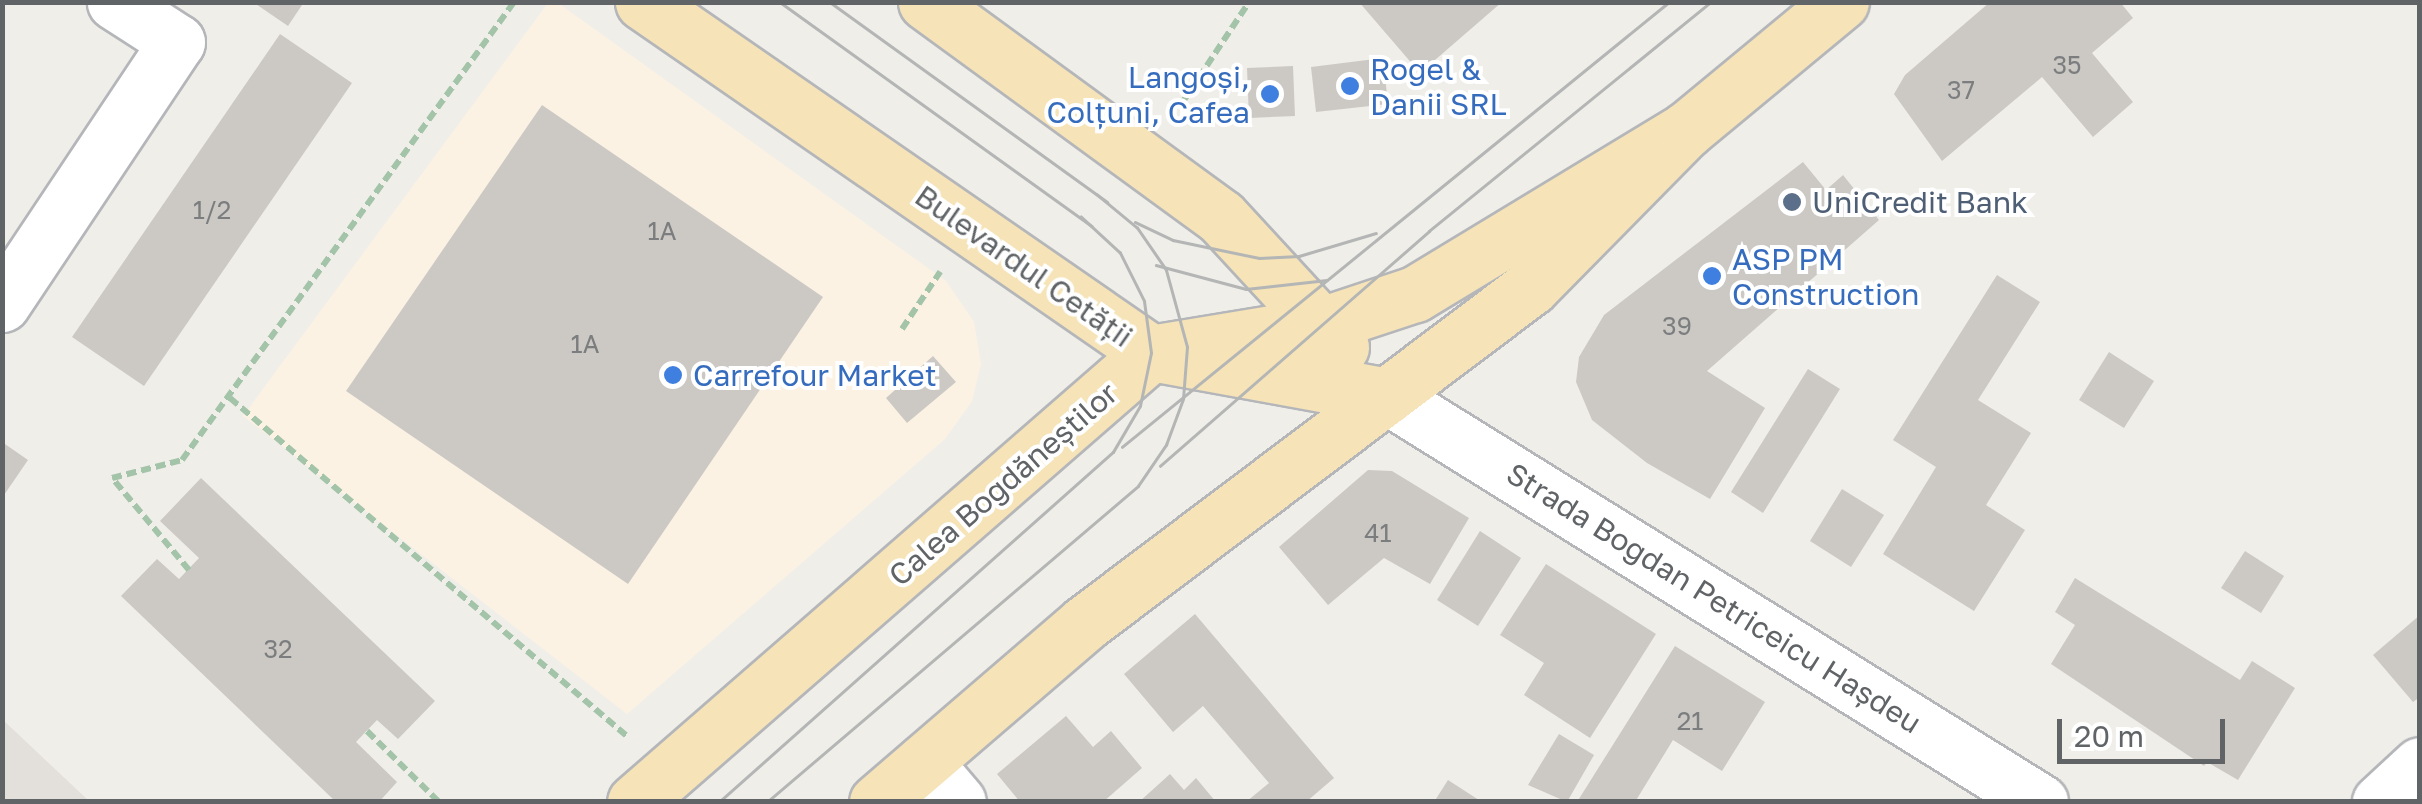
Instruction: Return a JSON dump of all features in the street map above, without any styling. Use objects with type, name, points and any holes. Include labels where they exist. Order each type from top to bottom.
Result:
[{"type":"main road","name":"Bulevardul Cetății","points":[[644,2],[1151,354],[1387,396]]},
{"type":"main road","points":[[926,2],[1221,217],[1387,396]]},
{"type":"main road","points":[[877,802],[941,782],[1085,623],[1531,288],[1686,130],[1841,2]]},
{"type":"main road","points":[[1151,354],[1321,325],[1415,294],[1686,130]]},
{"type":"main road","name":"Calea Bogdăneștilor","points":[[635,802],[1151,354]]},
{"type":"street","points":[[2,304],[178,42],[115,2]]},
{"type":"street","name":"Strada Bogdan Petriceicu Hașdeu","points":[[1387,396],[2040,802]]},
{"type":"street","points":[[2380,802],[2420,765]]},
{"type":"path","points":[[188,570],[112,478],[182,460],[514,2]]},
{"type":"path","points":[[1182,104],[1249,2]]},
{"type":"path","points":[[902,329],[943,267]]},
{"type":"path","points":[[230,398],[600,714]]},
{"type":"path","points":[[366,732],[439,802]]},
{"type":"shaded area","points":[[548,3],[558,3],[946,281],[974,322],[981,364],[972,401],[945,439],[627,714],[243,416]]},
{"type":"shaded area","points":[[3,720],[89,801],[3,801]]},
{"type":"building","points":[[253,2],[304,2],[288,26]]},
{"type":"building","points":[[1359,2],[1502,2],[1420,73]]},
{"type":"building","points":[[1990,2],[2120,2],[2133,18],[2092,53],[2133,102],[2093,137],[2042,77],[1942,161],[1894,94],[1905,75]]},
{"type":"building","points":[[280,34],[352,83],[144,386],[72,337]]},
{"type":"building","name":"Rogel & Danii SRL","points":[[1383,58],[1388,104],[1316,112],[1311,67]]},
{"type":"building","points":[[1293,66],[1295,116],[1249,118],[1247,68]]},
{"type":"building","points":[[542,105],[823,297],[628,584],[346,391]]},
{"type":"building","points":[[1803,162],[1826,190],[1843,175],[1879,220],[1707,371],[1765,408],[1710,499],[1647,463],[1592,420],[1576,382],[1579,357],[1604,315]]},
{"type":"building","points":[[1997,275],[2040,302],[1978,400],[2031,433],[1986,505],[2025,530],[1974,611],[1883,554],[1936,467],[1893,440]]},
{"type":"building","points":[[2109,352],[2154,381],[2124,428],[2079,400]]},
{"type":"building","points":[[933,356],[956,382],[907,423],[886,398]]},
{"type":"building","points":[[1808,369],[1840,389],[1763,513],[1731,492]]},
{"type":"building","points":[[2,442],[28,460],[2,498]]},
{"type":"building","points":[[1368,470],[1392,471],[1469,518],[1430,584],[1384,558],[1328,605],[1279,547]]},
{"type":"building","points":[[201,478],[435,701],[398,739],[377,720],[356,742],[397,782],[379,802],[336,802],[121,596],[157,559],[179,579],[199,558],[160,521]]},
{"type":"building","points":[[1842,489],[1884,515],[1851,567],[1810,541]]},
{"type":"building","points":[[1480,531],[1521,558],[1478,626],[1437,600]]},
{"type":"building","points":[[2245,551],[2284,576],[2261,613],[2221,588]]},
{"type":"building","points":[[1546,564],[1656,634],[1590,738],[1524,695],[1544,663],[1500,635]]},
{"type":"building","points":[[2075,578],[2240,680],[2252,661],[2295,688],[2238,780],[2207,762],[2204,766],[2051,664],[2075,625],[2055,612]]},
{"type":"building","points":[[1195,614],[1334,778],[1306,802],[1246,802],[1269,783],[1203,706],[1173,732],[1124,674]]},
{"type":"building","points":[[2420,615],[2420,697],[2413,702],[2373,655]]},
{"type":"building","points":[[1675,646],[1765,702],[1722,771],[1673,740],[1635,802],[1577,802]]},
{"type":"building","points":[[1066,716],[1093,747],[1111,731],[1142,768],[1103,802],[1020,802],[997,774]]},
{"type":"building","points":[[1559,734],[1594,755],[1567,802],[1528,785]]},
{"type":"building","points":[[1170,774],[1184,790],[1196,778],[1216,802],[1139,802]]},
{"type":"building","points":[[1448,780],[1482,802],[1434,802]]},
{"type":"tram line","points":[[780,2],[1092,226]]},
{"type":"tram line","points":[[830,2],[1107,202]]},
{"type":"tram line","points":[[1122,447],[1669,2]]},
{"type":"tram line","points":[[1160,466],[1429,231],[1711,2]]},
{"type":"tram line","points":[[767,802],[1138,486],[1166,445],[1183,399],[1187,347],[1166,270],[1137,228],[1097,195]]},
{"type":"tram line","points":[[719,802],[1113,452],[1140,406],[1151,353],[1144,301],[1120,253],[1081,217]]},
{"type":"tram line","points":[[1135,222],[1173,240],[1259,258],[1299,256],[1376,233]]},
{"type":"tram line","points":[[1156,265],[1246,289],[1326,280]]},
{"type":"place","name":"Rogel & Danii SRL","points":[[1350,86]]},
{"type":"place","name":"Langoși, Colțuni, Cafea","points":[[1270,94]]},
{"type":"place","name":"UniCredit Bank","points":[[1792,202]]},
{"type":"place","name":"ASP PM Construction","points":[[1712,276]]},
{"type":"place","name":"Carrefour Market","points":[[673,375]]}]
